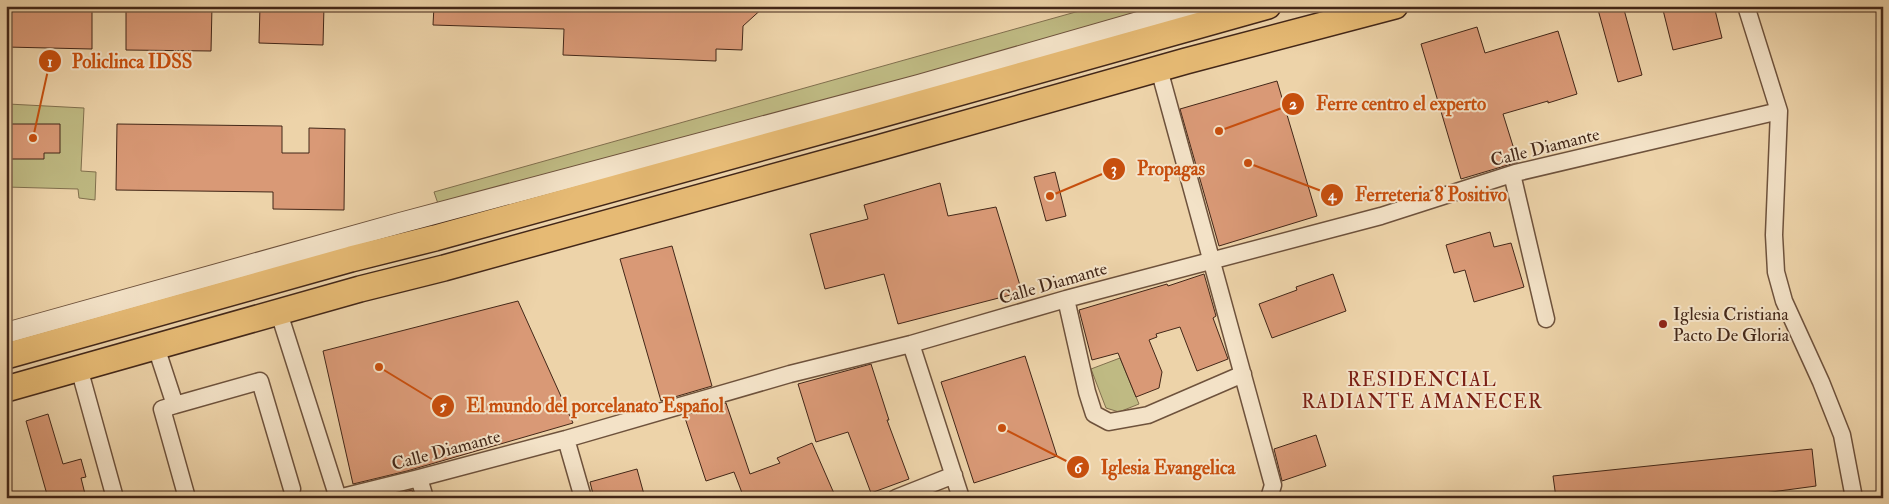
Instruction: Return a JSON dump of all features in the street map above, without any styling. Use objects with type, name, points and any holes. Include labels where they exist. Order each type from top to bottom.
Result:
[{"type":"main road","points":[[6,356],[351,259],[435,238],[831,129],[1268,6]]},
{"type":"main road","points":[[6,389],[279,312],[850,156],[1159,68],[1396,6]]},
{"type":"street","points":[[6,333],[400,223],[919,85],[1194,6]]},
{"type":"street","points":[[1746,6],[1779,111],[1774,235],[1776,272],[1784,301],[1842,435],[1854,498]]},
{"type":"street","points":[[1159,68],[1273,485],[1269,498]]},
{"type":"street","name":"Calle Diamante","points":[[338,498],[566,439],[790,374],[911,344],[1066,299],[1382,216],[1512,174],[1779,111]]},
{"type":"street","points":[[1512,174],[1546,319]]},
{"type":"street","points":[[1066,299],[1087,392],[1094,414],[1109,422],[1148,416],[1243,374]]},
{"type":"street","points":[[279,312],[338,498]]},
{"type":"street","points":[[911,344],[962,498]]},
{"type":"street","points":[[156,347],[175,405]]},
{"type":"street","points":[[79,368],[115,498]]},
{"type":"street","points":[[188,498],[162,409],[260,381],[292,489]]},
{"type":"street","points":[[566,439],[583,498]]},
{"type":"street","points":[[896,498],[954,475]]},
{"type":"street","points":[[419,478],[425,498]]},
{"type":"shaded area","points":[[1097,6],[1175,6],[448,233],[434,192]]},
{"type":"shaded area","points":[[8,104],[84,108],[81,171],[96,172],[95,200],[79,198],[78,189],[6,187],[6,111]]},
{"type":"shaded area","points":[[1120,358],[1139,404],[1119,412],[1106,408],[1091,369]]},
{"type":"building","points":[[6,6],[92,6],[92,49],[6,47]]},
{"type":"building","points":[[126,6],[212,6],[211,51],[126,50]]},
{"type":"building","points":[[260,6],[324,6],[323,45],[259,43]]},
{"type":"building","points":[[434,6],[765,6],[743,26],[742,50],[716,49],[716,61],[563,55],[564,29],[433,25]]},
{"type":"building","points":[[1597,6],[1623,6],[1642,75],[1618,82]]},
{"type":"building","points":[[1662,6],[1714,6],[1722,38],[1673,50]]},
{"type":"building","points":[[1477,27],[1485,53],[1558,31],[1577,94],[1503,114],[1518,162],[1461,179],[1421,44]]},
{"type":"building","points":[[1277,81],[1317,216],[1219,246],[1180,109]]},
{"type":"building","points":[[6,124],[60,124],[60,153],[44,153],[44,159],[8,159]]},
{"type":"building","points":[[117,124],[282,126],[282,153],[309,153],[309,128],[345,129],[344,210],[273,209],[273,192],[116,190]]},
{"type":"building","points":[[1055,172],[1066,216],[1046,221],[1034,177]]},
{"type":"building","points":[[940,183],[948,216],[996,207],[1022,292],[898,324],[884,274],[825,289],[810,234],[868,219],[864,205]]},
{"type":"building","points":[[1490,232],[1494,247],[1511,243],[1524,287],[1474,302],[1465,270],[1454,273],[1446,245]]},
{"type":"building","points":[[672,246],[712,386],[661,401],[620,259]]},
{"type":"building","points":[[1204,274],[1216,316],[1213,318],[1228,359],[1197,371],[1180,327],[1156,334],[1157,337],[1149,340],[1162,372],[1159,388],[1136,397],[1118,353],[1092,360],[1079,310],[1167,284],[1168,286]]},
{"type":"building","points":[[1333,274],[1346,311],[1272,338],[1259,304],[1297,290],[1296,287]]},
{"type":"building","points":[[518,301],[573,423],[407,471],[353,484],[323,351]]},
{"type":"building","points":[[1025,356],[1057,456],[974,483],[941,382]]},
{"type":"building","points":[[871,364],[889,420],[887,420],[909,479],[871,493],[848,432],[816,442],[798,384]]},
{"type":"building","points":[[726,403],[750,474],[780,463],[777,458],[812,443],[836,498],[744,498],[734,472],[706,481],[684,415]]},
{"type":"building","points":[[48,414],[63,464],[81,459],[86,477],[81,478],[86,498],[48,498],[26,421]]},
{"type":"building","points":[[1316,435],[1326,466],[1282,481],[1274,449]]},
{"type":"building","points":[[1812,449],[1816,486],[1727,498],[1556,498],[1553,476]]},
{"type":"building","points":[[637,469],[645,498],[594,498],[590,482]]},
{"type":"building","points":[[412,490],[414,498],[381,498]]},
{"type":"place","name":"Ferre centro el experto","points":[[1219,131]]},
{"type":"place","name":"Policlinca IDSS","points":[[33,138]]},
{"type":"place","name":"Ferreteria 8 Positivo","points":[[1248,163]]},
{"type":"place","name":"Propagas","points":[[1050,196]]},
{"type":"place","name":"Iglesia Cristiana Pacto De Gloria","points":[[1663,324]]},
{"type":"place","name":"El mundo del porcelanato Español","points":[[379,367]]},
{"type":"place","name":"Iglesia Evangelica","points":[[1002,428]]},
{"type":"district","name":"RESIDENCIAL RADIANTE AMANECER","points":[[1422,390]]}]
